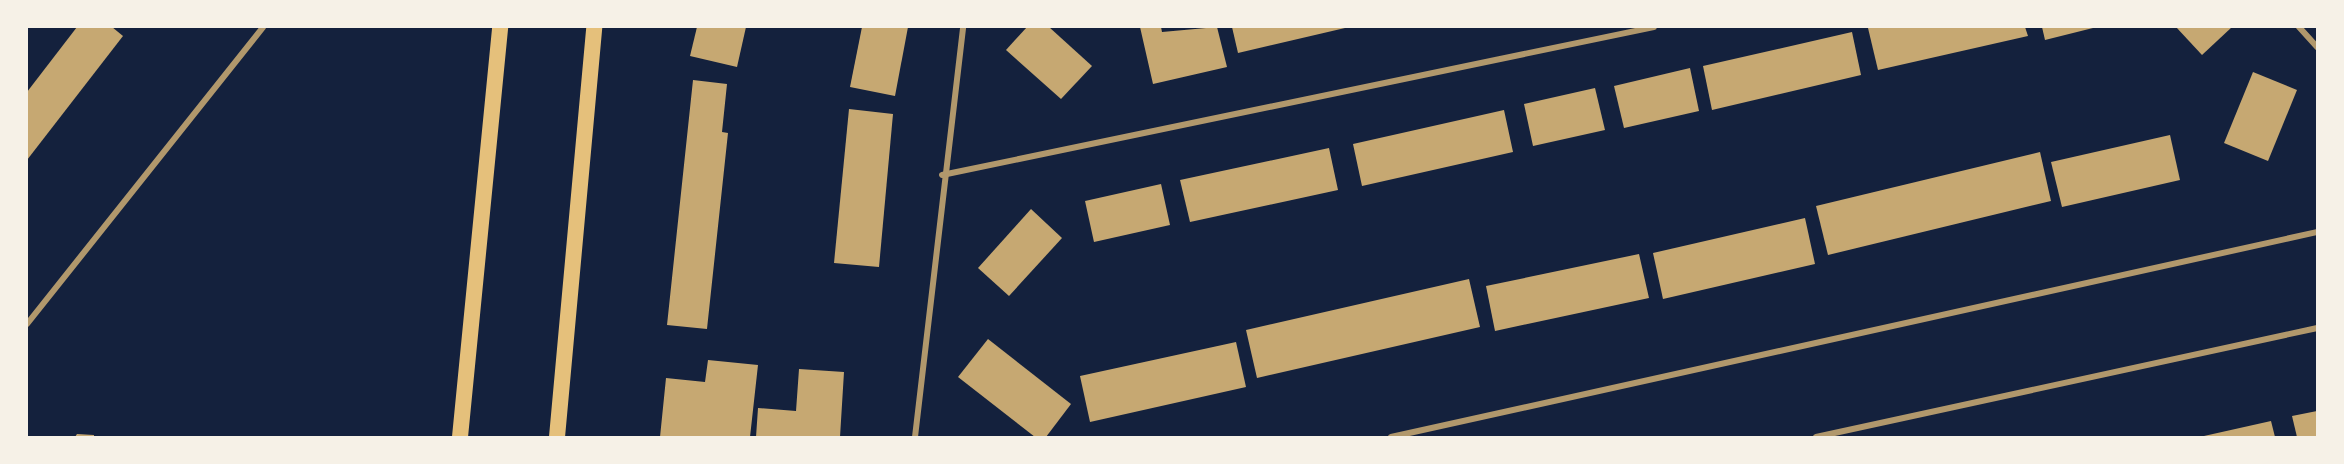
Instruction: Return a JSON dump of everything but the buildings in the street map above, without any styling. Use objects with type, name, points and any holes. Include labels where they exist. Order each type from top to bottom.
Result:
[{"type":"highway","points":[[460,437],[500,27]]},
{"type":"highway","points":[[557,437],[594,27]]},
{"type":"street","points":[[27,324],[263,27]]},
{"type":"street","points":[[915,437],[942,175],[963,27]]},
{"type":"street","points":[[942,175],[1654,27]]},
{"type":"street","points":[[2299,27],[2317,47]]},
{"type":"street","points":[[1391,437],[2317,232]]},
{"type":"street","points":[[1816,437],[2317,328]]}]
